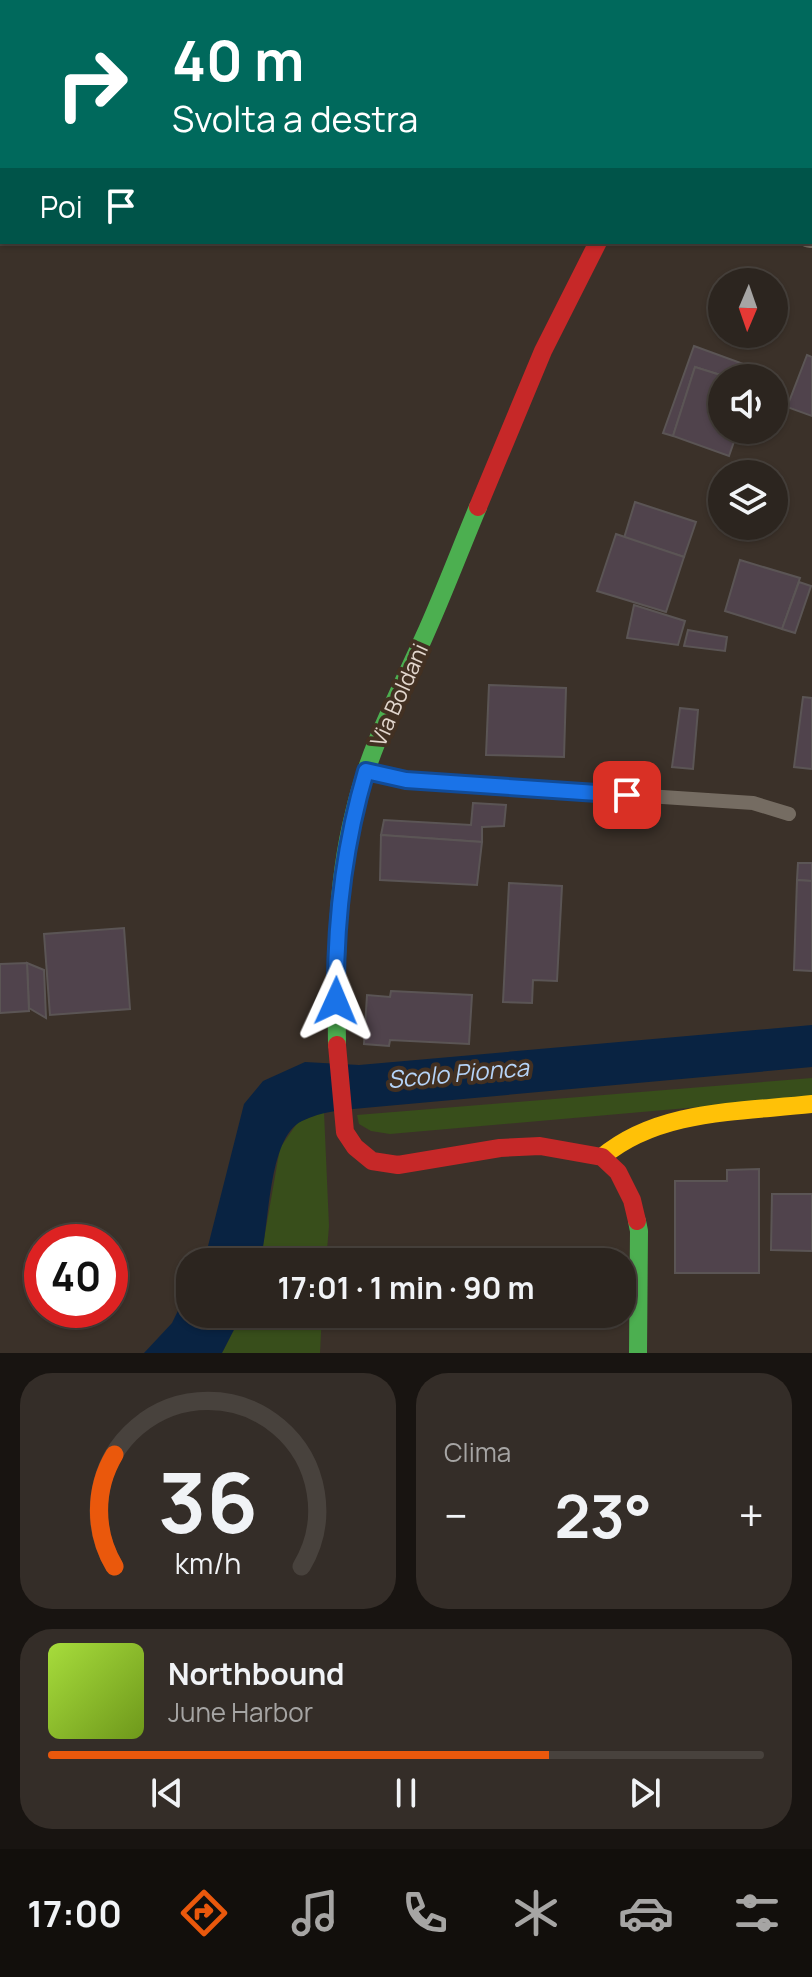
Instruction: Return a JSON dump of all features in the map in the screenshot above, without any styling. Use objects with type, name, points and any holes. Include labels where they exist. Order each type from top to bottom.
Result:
[{"type":"street","name":"Via Boldani","points":[[597,244],[543,351],[366,771],[353,815],[340,905],[336,976],[337,1051],[345,1132],[355,1147],[372,1161],[398,1165],[500,1148],[540,1146],[602,1157]]},
{"type":"street","points":[[638,1353],[639,1231],[632,1200],[618,1172],[602,1157],[621,1141],[678,1119],[812,1104]]},
{"type":"lane","points":[[366,771],[406,780],[753,803],[789,814]]},
{"type":"green space","points":[[812,1078],[812,1097],[390,1134],[371,1131],[359,1124],[357,1115]]},
{"type":"green space","points":[[324,1112],[327,1248],[262,1248],[280,1148],[298,1122]]},
{"type":"green space","points":[[235,1328],[321,1328],[320,1353],[222,1353]]},
{"type":"water","name":"Scolo Pionca","points":[[812,1025],[812,1067],[348,1109],[310,1118],[291,1131],[282,1145],[272,1185],[263,1248],[208,1248],[244,1104],[263,1081],[305,1062],[359,1065]]},
{"type":"water","points":[[176,1315],[176,1328],[235,1328],[222,1353],[144,1353]]},
{"type":"building","points":[[694,346],[744,364],[708,364],[708,371],[695,367],[673,436],[663,433]]},
{"type":"building","points":[[807,355],[812,357],[812,416],[788,407]]},
{"type":"building","points":[[695,367],[708,371],[708,444],[733,444],[729,456],[673,436]]},
{"type":"building","points":[[635,502],[696,522],[684,557],[624,538]]},
{"type":"building","points":[[616,534],[684,557],[666,612],[597,591]]},
{"type":"building","points":[[740,560],[800,578],[782,629],[725,611]]},
{"type":"building","points":[[799,582],[811,586],[795,633],[782,629]]},
{"type":"building","points":[[634,605],[685,621],[678,645],[627,638]]},
{"type":"building","points":[[688,630],[727,637],[725,651],[684,646]]},
{"type":"building","points":[[489,685],[566,688],[564,757],[486,755]]},
{"type":"building","points":[[803,697],[812,698],[812,769],[794,767]]},
{"type":"building","points":[[680,708],[698,710],[693,769],[672,767]]},
{"type":"building","points":[[473,803],[506,805],[504,826],[482,827],[482,842],[381,835],[384,820],[471,825]]},
{"type":"building","points":[[381,835],[482,842],[477,885],[380,880]]},
{"type":"building","points":[[798,863],[812,863],[812,881],[797,880]]},
{"type":"building","points":[[797,880],[812,881],[812,971],[794,970]]},
{"type":"building","points":[[509,883],[562,886],[557,981],[533,980],[532,1003],[503,1002]]},
{"type":"building","points":[[124,928],[130,1009],[50,1015],[44,934]]},
{"type":"building","points":[[27,963],[44,970],[46,1018],[29,1008]]},
{"type":"building","points":[[27,963],[29,1011],[0,1013],[0,964]]},
{"type":"building","points":[[391,991],[472,995],[469,1044],[390,1040],[389,1046],[364,1044],[367,995],[390,997]]},
{"type":"building","points":[[759,1169],[759,1273],[675,1273],[675,1181],[727,1181],[727,1170]]},
{"type":"building","points":[[772,1194],[812,1194],[812,1251],[771,1250]]},
{"type":"traffic: fast","points":[[337,1045],[340,899],[348,841],[360,790],[384,724],[478,507]]},
{"type":"traffic: fast","points":[[637,1221],[638,1353]]},
{"type":"traffic: slow","points":[[602,1157],[624,1141],[675,1121],[812,1104]]},
{"type":"traffic: jam","points":[[478,507],[543,351],[597,244]]},
{"type":"traffic: jam","points":[[337,1045],[345,1132],[355,1147],[372,1161],[398,1165],[500,1148],[540,1146],[602,1157],[618,1172],[632,1200],[637,1221]]},
{"type":"route","points":[[336,1001],[340,905],[353,815],[366,771],[406,780],[627,795]]}]
